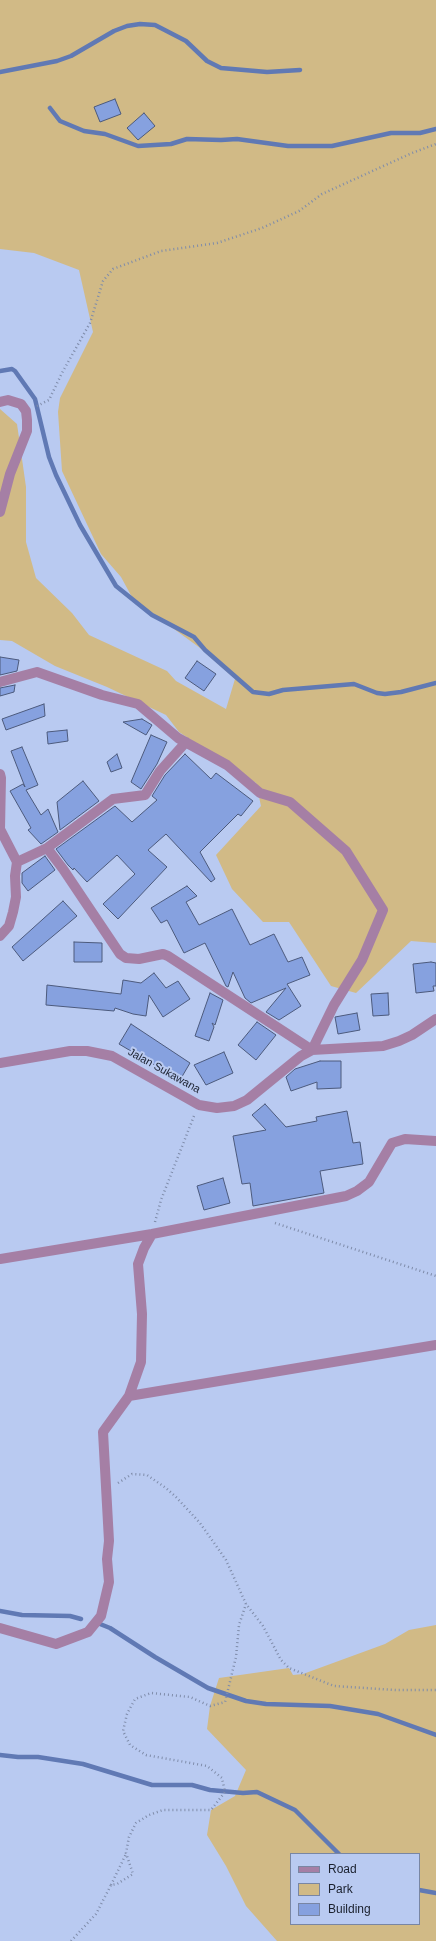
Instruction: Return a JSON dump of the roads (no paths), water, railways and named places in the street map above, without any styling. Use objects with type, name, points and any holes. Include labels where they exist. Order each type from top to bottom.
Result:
[{"type":"street","points":[[0,402],[16,401],[21,404],[26,411],[27,431],[10,474],[0,512]]},
{"type":"street","points":[[0,682],[37,672],[102,695],[138,704],[178,738],[227,765],[260,793],[290,802],[346,851],[383,910],[362,960],[334,1005],[312,1050],[173,959],[163,954],[139,959],[126,958],[120,954],[63,869],[47,848]]},
{"type":"street","points":[[17,862],[47,848],[112,799],[145,795],[160,771],[186,742]]},
{"type":"street","points":[[0,774],[0,829],[17,862],[15,876],[16,897],[13,912],[9,926],[0,936]]},
{"type":"street","name":"Jalan Sukawana","points":[[0,1063],[70,1051],[87,1050],[112,1056],[199,1105],[217,1108],[234,1106],[247,1100],[301,1056],[312,1050],[383,1046],[399,1042],[436,1019]]},
{"type":"street","points":[[0,1259],[152,1234],[346,1196],[357,1191],[369,1182],[392,1143],[405,1139],[436,1141]]},
{"type":"street","points":[[0,1628],[56,1644],[88,1632],[101,1616],[109,1582],[109,1541],[103,1432],[129,1396],[141,1362],[142,1314],[138,1264],[144,1248],[152,1234]]},
{"type":"street","points":[[129,1396],[436,1345]]},
{"type":"waterway","points":[[0,72],[57,61],[71,56],[114,31],[127,26],[140,24],[155,25],[186,41],[207,61],[221,68],[267,72],[300,70]]},
{"type":"waterway","points":[[50,108],[60,121],[84,131],[105,134],[138,146],[171,144],[187,139],[237,139],[288,146],[332,146],[391,133],[420,133],[436,129]]},
{"type":"waterway","points":[[0,371],[12,369],[15,371],[35,399],[49,457],[56,475],[80,525],[116,586],[152,615],[194,637],[205,650],[253,692],[269,694],[283,690],[354,684],[377,693],[385,694],[401,692],[436,683]]},
{"type":"waterway","points":[[0,1611],[22,1615],[70,1616],[81,1619]]},
{"type":"waterway","points":[[100,1624],[110,1628],[155,1657],[208,1688],[246,1701],[266,1704],[330,1706],[378,1714],[436,1735]]},
{"type":"waterway","points":[[0,1755],[38,1757],[83,1764],[152,1785],[192,1785],[210,1790],[243,1793],[257,1792],[295,1810],[338,1853]]},
{"type":"waterway","points":[[420,1890],[436,1893]]}]
